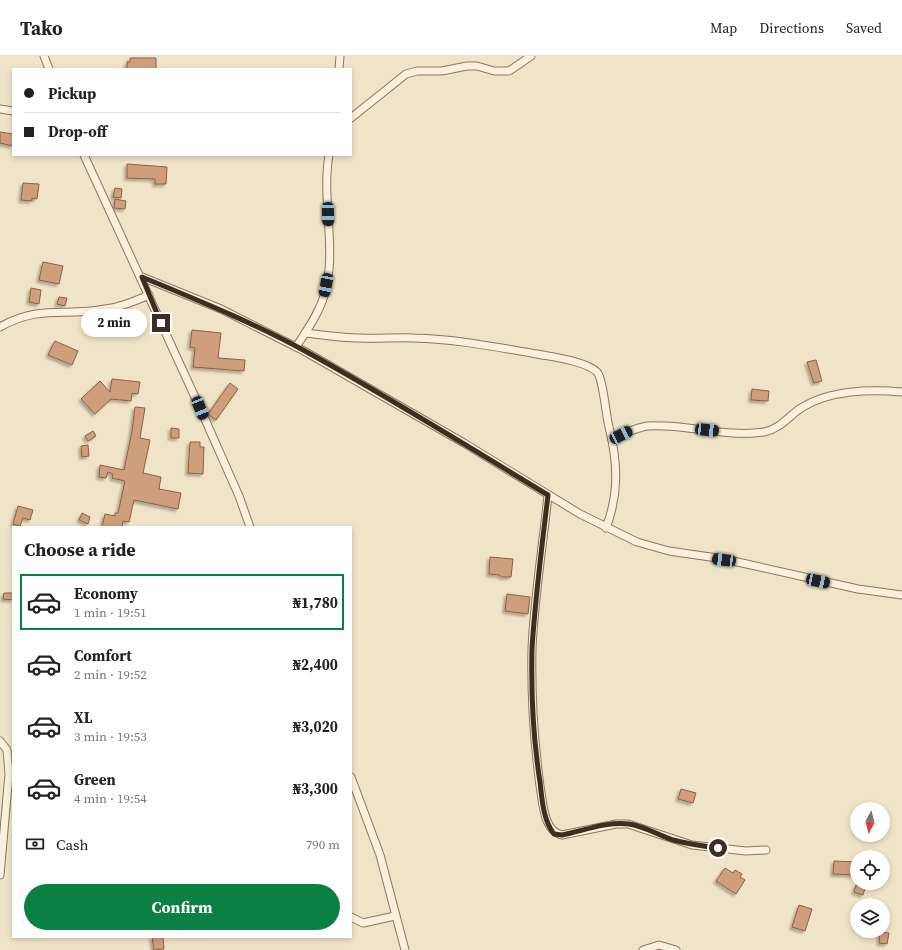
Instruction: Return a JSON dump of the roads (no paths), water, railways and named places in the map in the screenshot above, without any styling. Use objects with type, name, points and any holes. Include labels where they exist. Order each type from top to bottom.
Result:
[{"type":"street","points":[[44,56],[49,68]]},
{"type":"street","points":[[339,68],[340,56]]},
{"type":"street","points":[[352,117],[406,74],[417,71],[442,71],[467,66],[477,66],[494,71],[509,71],[530,56]]},
{"type":"street","points":[[0,109],[12,111]]},
{"type":"street","points":[[84,156],[122,239],[142,277],[218,452],[231,477],[250,526]]},
{"type":"street","points":[[296,347],[324,296],[329,273],[326,189],[329,156]]},
{"type":"street","points":[[142,277],[221,309],[296,347],[464,443],[548,495],[606,528],[637,542],[669,551],[724,560],[858,589],[902,595]]},
{"type":"street","points":[[0,327],[34,313],[105,310],[128,304],[149,295]]},
{"type":"street","points":[[305,333],[358,338],[441,340],[562,358],[587,366],[597,372],[602,379],[606,415],[612,440],[616,479],[616,495],[606,528]]},
{"type":"street","points":[[612,440],[630,430],[644,426],[672,426],[746,434],[766,432],[781,425],[802,408],[823,398],[852,392],[902,392]]},
{"type":"street","points":[[548,495],[532,648],[534,744],[544,809],[554,834],[562,835],[616,824],[628,824],[692,845],[746,850],[766,850]]},
{"type":"street","points":[[0,741],[7,750],[9,760],[0,876]]},
{"type":"street","points":[[9,760],[12,754]]},
{"type":"street","points":[[352,780],[380,854],[405,950]]},
{"type":"street","points":[[0,790],[8,788]]},
{"type":"street","points":[[352,918],[363,923],[395,916]]},
{"type":"street","points":[[643,950],[659,945],[676,950]]}]
